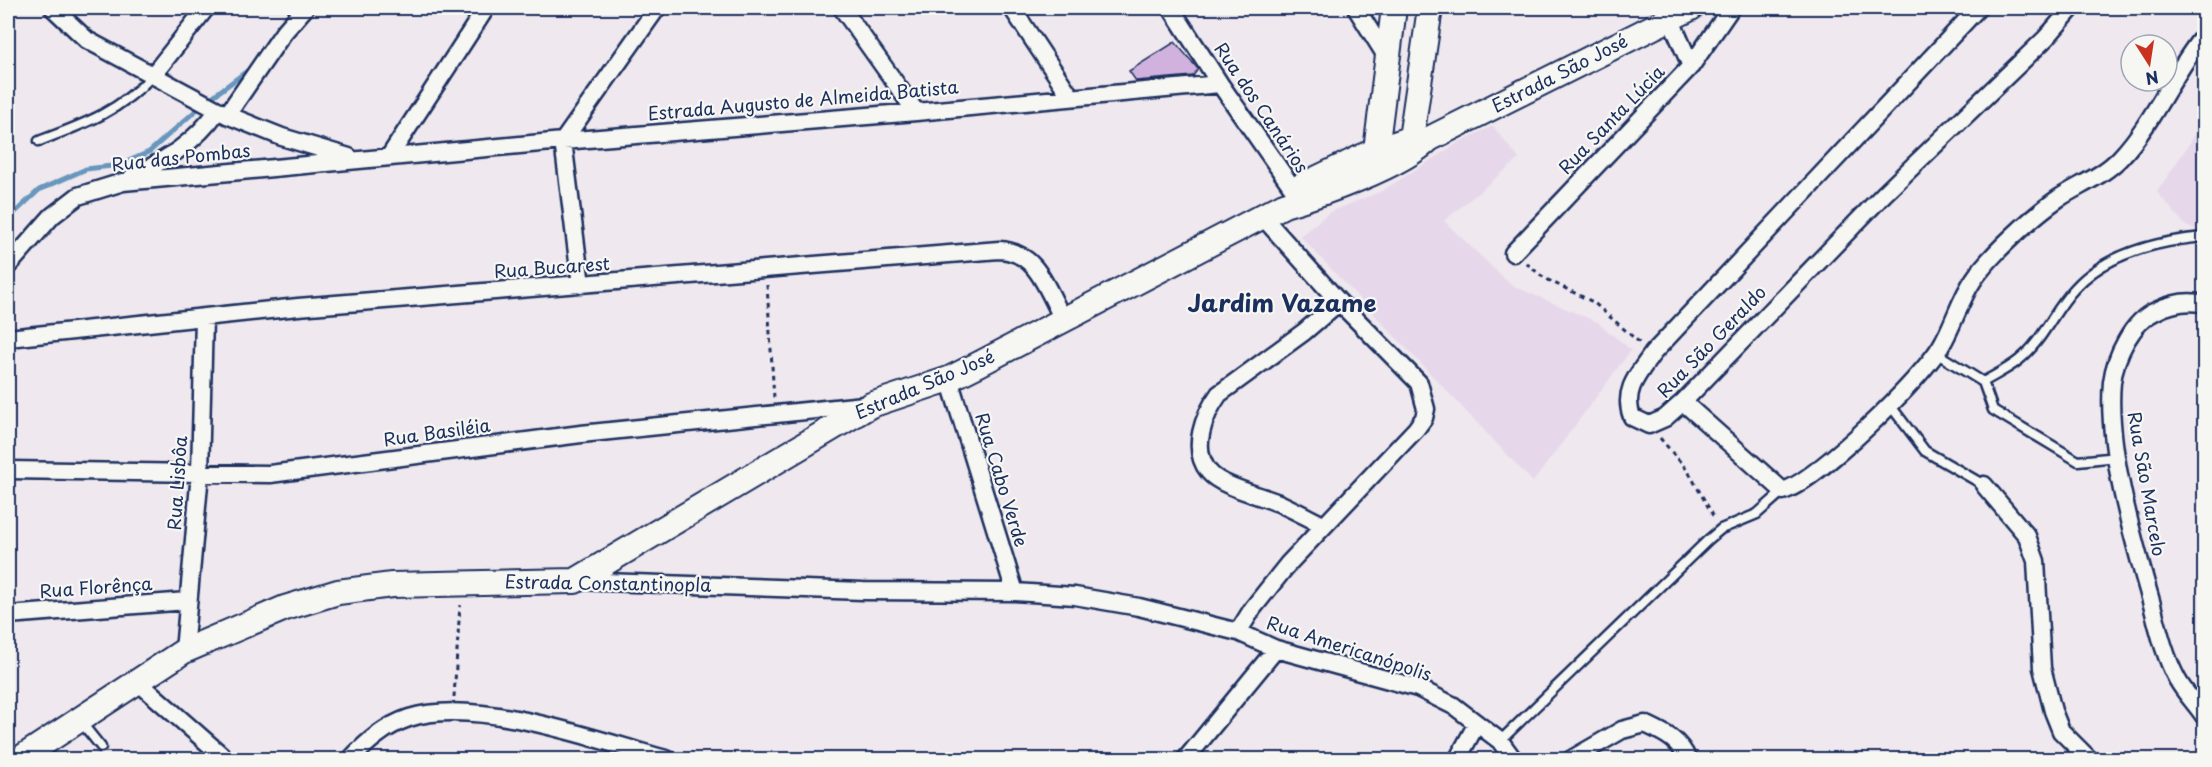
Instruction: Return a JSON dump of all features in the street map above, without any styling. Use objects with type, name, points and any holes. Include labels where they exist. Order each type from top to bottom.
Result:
[{"type":"street","points":[[53,8],[87,40],[220,112],[282,137],[358,160]]},
{"type":"street","points":[[153,75],[207,8]]},
{"type":"street","points":[[123,182],[166,160],[192,142],[220,112],[305,8]]},
{"type":"street","points":[[389,157],[486,8]]},
{"type":"street","points":[[581,285],[563,141],[657,8]]},
{"type":"street","points":[[842,8],[916,112]]},
{"type":"street","points":[[1012,8],[1071,97]]},
{"type":"street","name":"Rua dos Canários","points":[[1171,8],[1293,198]]},
{"type":"street","points":[[1356,8],[1386,56]]},
{"type":"street","points":[[1374,161],[1394,8]]},
{"type":"street","points":[[1416,144],[1430,8]]},
{"type":"street","name":"Rua Santa Lúcia","points":[[1513,253],[1690,66],[1731,8]]},
{"type":"street","name":"Rua São Geraldo","points":[[1978,8],[1653,353],[1630,386],[1628,395],[1632,417],[1649,425],[1665,418],[1683,402],[1884,194],[2046,38],[2072,8]]},
{"type":"street","points":[[1681,13],[1690,66]]},
{"type":"street","name":"Estrada São José","points":[[575,581],[871,405],[949,379],[1263,217],[1293,198],[1416,144],[1681,13]]},
{"type":"street","points":[[1683,402],[1783,491],[1805,480],[1889,405],[1936,353],[1974,279],[2040,211],[2119,160],[2205,35]]},
{"type":"street","name":"Estrada Augusto de Almeida Batista","points":[[389,157],[1220,84]]},
{"type":"street","name":"Rua das Pombas","points":[[8,266],[52,216],[78,196],[123,182],[389,157]]},
{"type":"street","points":[[1238,632],[1253,609],[1323,525],[1351,500],[1424,418],[1425,400],[1419,383],[1339,302],[1263,217]]},
{"type":"street","name":"Rua Bucarest","points":[[8,338],[298,308],[1014,250],[1028,258],[1063,319]]},
{"type":"street","points":[[1323,525],[1280,503],[1210,475],[1203,463],[1202,432],[1209,409],[1219,394],[1304,332],[1339,302]]},
{"type":"street","name":"Rua São Marcelo","points":[[2205,304],[2193,302],[2170,304],[2148,315],[2132,333],[2120,354],[2112,380],[2112,407],[2118,457],[2134,542],[2163,644],[2177,680],[2205,716]]},
{"type":"street","name":"Rua Lisbôa","points":[[184,651],[200,473],[204,318]]},
{"type":"street","name":"Rua Cabo Verde","points":[[949,379],[1015,592]]},
{"type":"street","name":"Rua Basiléia","points":[[8,470],[200,473],[247,476],[581,434],[871,405]]},
{"type":"street","points":[[1984,484],[2027,536],[2036,561],[2042,668],[2053,711],[2061,731],[2090,759]]},
{"type":"street","name":"Estrada Constantinopla","points":[[18,759],[184,651],[285,608],[338,592],[392,585],[575,581],[852,591],[1015,592],[1075,596],[1139,606],[1238,632]]},
{"type":"street","name":"Rua Florênça","points":[[8,615],[187,601]]},
{"type":"street","name":"Rua Americanópolis","points":[[1238,632],[1276,649],[1418,688],[1454,706],[1507,749]]},
{"type":"street","points":[[1185,759],[1276,649]]},
{"type":"street","points":[[137,681],[227,759]]},
{"type":"street","points":[[350,759],[365,743],[394,724],[411,717],[453,713],[533,723],[669,759]]},
{"type":"street","points":[[1570,759],[1622,730],[1645,724],[1670,735],[1683,747],[1688,759]]},
{"type":"street","points":[[1457,759],[1476,725]]},
{"type":"lane","points":[[39,141],[115,110],[134,96],[153,75]]},
{"type":"lane","points":[[1983,382],[2019,360],[2039,338],[2075,288],[2111,259],[2176,241],[2205,237]]},
{"type":"lane","points":[[1936,353],[1983,382],[1993,410],[2078,461],[2118,457]]},
{"type":"lane","points":[[1889,405],[1926,451],[1984,484]]},
{"type":"lane","points":[[1507,749],[1721,529],[1757,514],[1783,491]]},
{"type":"lane","points":[[79,720],[101,747]]},
{"type":"path","points":[[1513,253],[1544,279],[1593,302],[1653,353]]},
{"type":"path","points":[[766,271],[774,414]]},
{"type":"path","points":[[1649,425],[1688,471],[1721,529]]},
{"type":"path","points":[[453,713],[461,582]]},
{"type":"shaded area","points":[[1493,126],[1519,159],[1444,221],[1511,285],[1597,322],[1631,350],[1533,482],[1300,236],[1330,212],[1382,191],[1461,141]]},
{"type":"shaded area","points":[[2195,135],[2204,136],[2204,232],[2186,226],[2157,192]]},
{"type":"building","points":[[1175,42],[1198,69],[1193,76],[1136,81],[1129,71]]},
{"type":"waterway","points":[[208,100],[251,68]]},
{"type":"waterway","points":[[8,219],[39,190],[86,169],[120,165],[149,152],[201,106]]},
{"type":"district","name":"Jardim Vazame","points":[[1282,304]]}]
